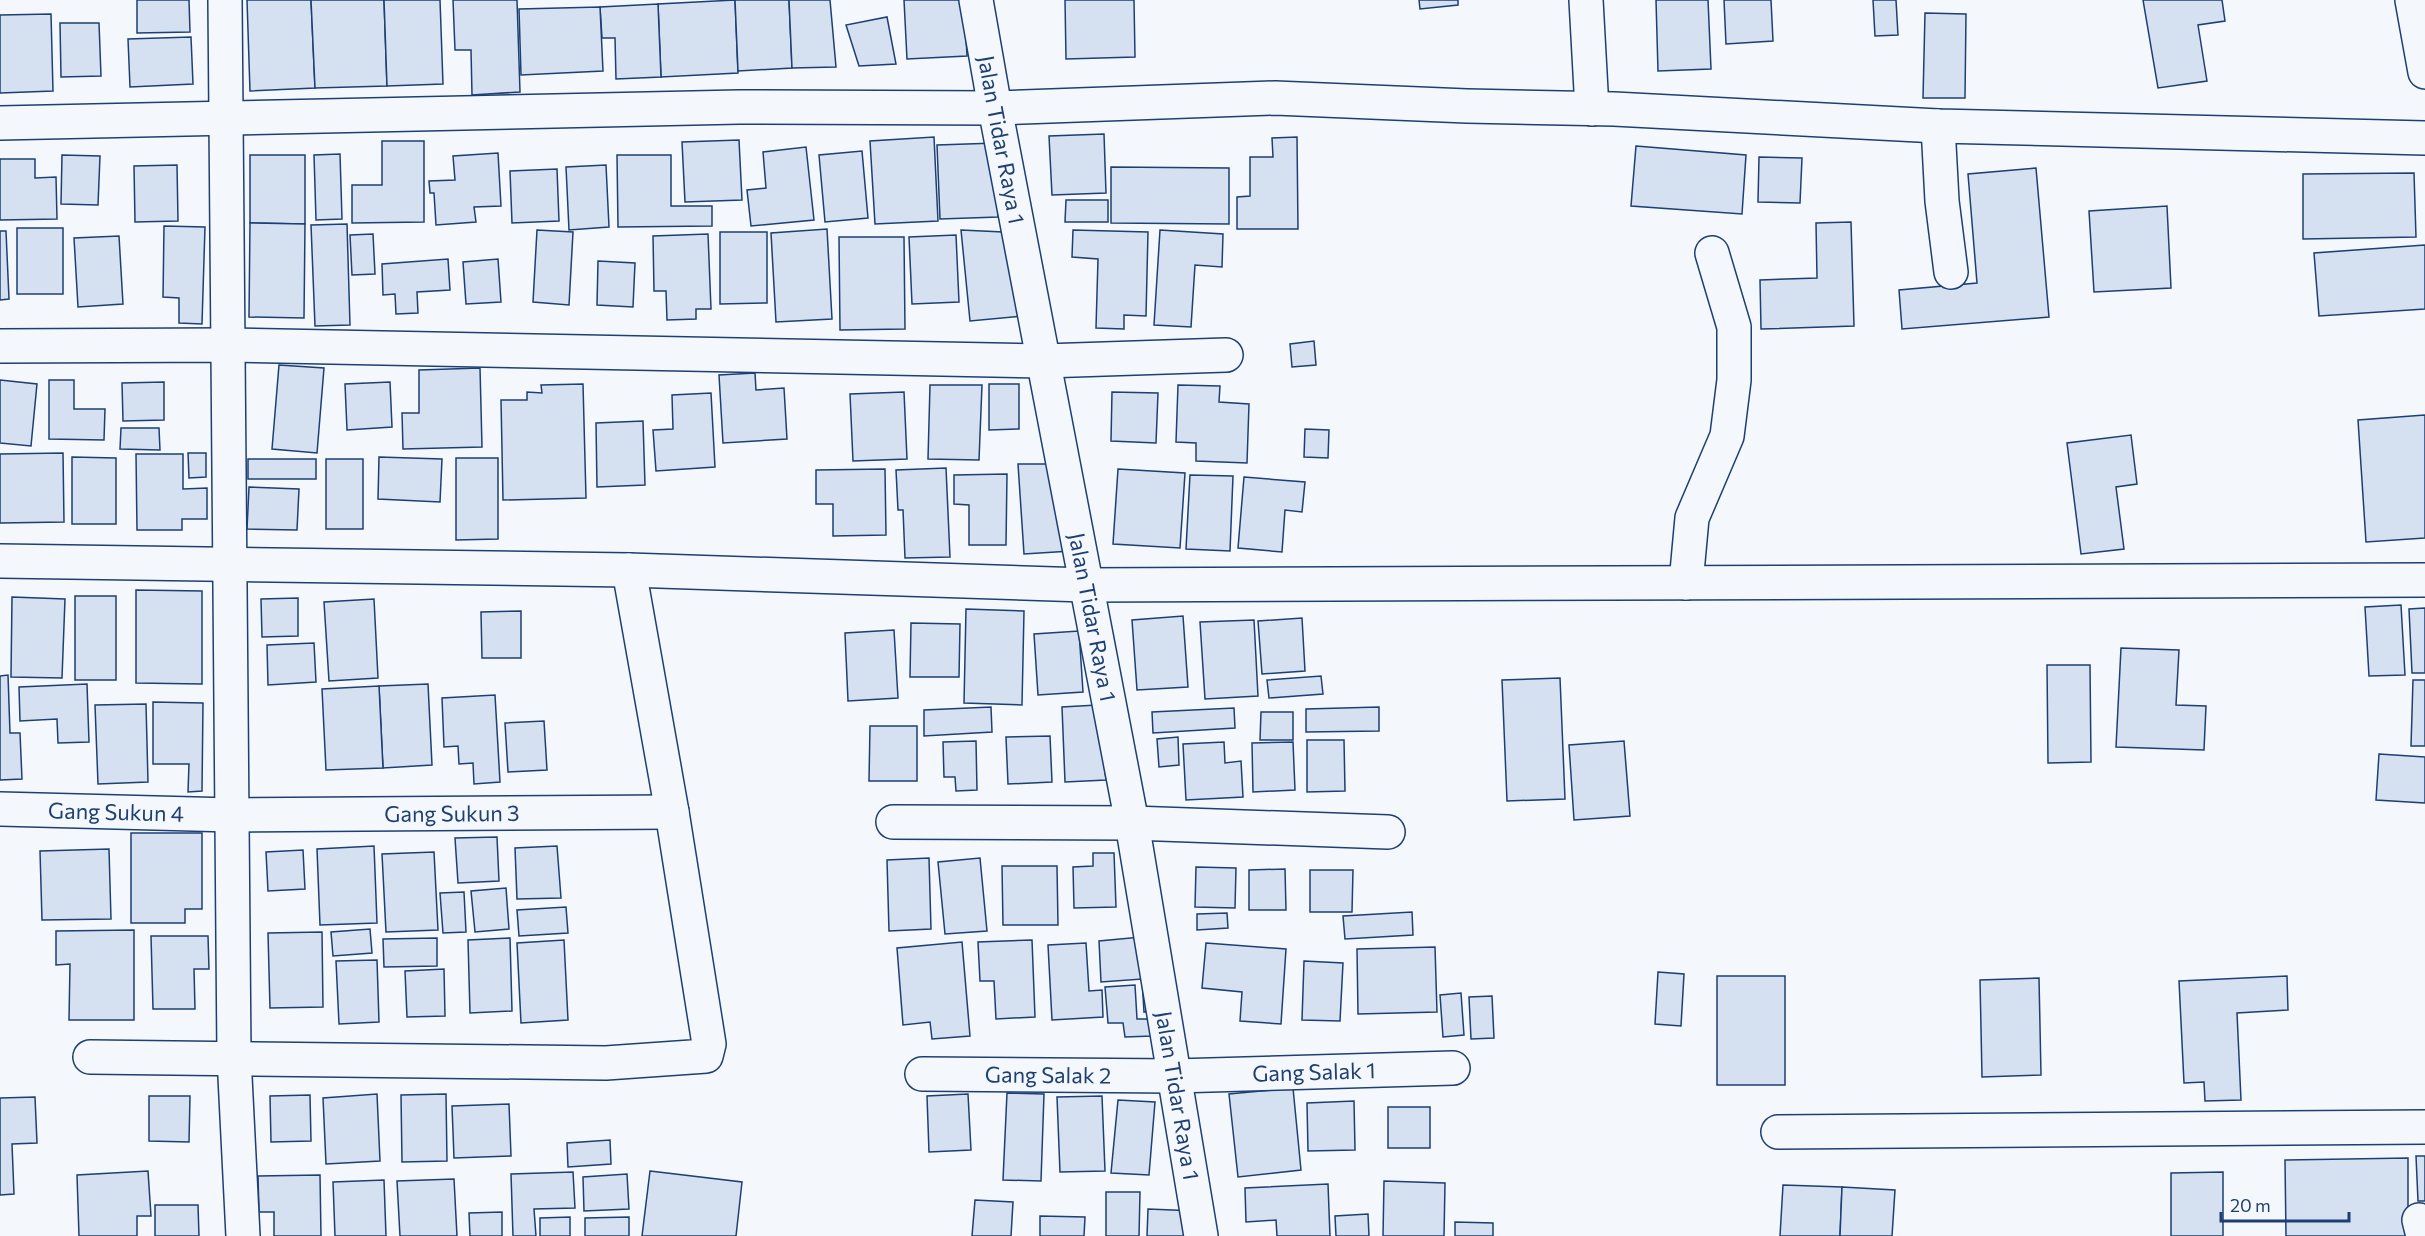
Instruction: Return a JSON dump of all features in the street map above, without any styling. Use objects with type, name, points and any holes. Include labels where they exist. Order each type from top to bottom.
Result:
[{"type":"street","points":[[225,0],[234,1057],[243,1236]]},
{"type":"street","name":"Jalan Tidar Raya 1","points":[[976,0],[1085,585],[1132,823],[1201,1236]]},
{"type":"street","points":[[1586,0],[1592,109]]},
{"type":"street","points":[[2412,0],[2425,72]]},
{"type":"street","points":[[0,123],[226,120],[739,107],[995,108],[1275,98],[1592,109],[1938,126],[2425,138]]},
{"type":"street","points":[[1938,126],[1942,201],[1951,272]]},
{"type":"street","points":[[1686,583],[1692,518],[1727,436],[1734,380],[1734,327],[1712,253]]},
{"type":"street","points":[[0,346],[228,345],[1044,361],[1226,356]]},
{"type":"street","points":[[0,561],[629,570],[1085,585],[2425,580]]},
{"type":"street","points":[[90,1057],[606,1063],[706,1056],[709,1044],[672,812],[629,570]]},
{"type":"street","name":"Gang Sukun 4","points":[[0,809],[232,815]]},
{"type":"street","name":"Gang Sukun 3","points":[[232,815],[672,812]]},
{"type":"street","points":[[893,822],[1132,823],[1388,832]]},
{"type":"street","name":"Gang Salak 1","points":[[1175,1076],[1453,1068]]},
{"type":"street","name":"Gang Salak 2","points":[[922,1074],[1175,1076]]},
{"type":"street","points":[[1778,1132],[2425,1127]]},
{"type":"building","points":[[137,0],[189,0],[190,32],[137,33]]},
{"type":"building","points":[[247,0],[311,0],[315,88],[250,91]]},
{"type":"building","points":[[311,0],[384,0],[387,86],[315,88]]},
{"type":"building","points":[[384,0],[440,0],[443,84],[387,86]]},
{"type":"building","points":[[453,0],[517,0],[520,92],[472,95],[471,50],[455,50]]},
{"type":"building","points":[[735,0],[738,73],[661,77],[658,4]]},
{"type":"building","points":[[735,0],[789,0],[792,68],[738,71]]},
{"type":"building","points":[[789,0],[830,0],[836,67],[792,68]]},
{"type":"building","points":[[904,0],[964,0],[967,56],[907,59]]},
{"type":"building","points":[[1065,0],[1134,0],[1135,57],[1066,59]]},
{"type":"building","points":[[1419,0],[1458,0],[1458,5],[1420,9]]},
{"type":"building","points":[[1656,0],[1708,0],[1711,69],[1658,71]]},
{"type":"building","points":[[1724,0],[1771,0],[1773,41],[1726,44]]},
{"type":"building","points":[[1873,0],[1896,0],[1898,35],[1875,36]]},
{"type":"building","points":[[2143,0],[2222,0],[2225,21],[2198,25],[2207,81],[2158,88]]},
{"type":"building","points":[[658,4],[661,77],[616,79],[615,38],[602,38],[600,7]]},
{"type":"building","points":[[600,7],[603,71],[521,75],[519,9]]},
{"type":"building","points":[[1925,13],[1966,14],[1965,98],[1923,98]]},
{"type":"building","points":[[51,14],[53,91],[0,93],[0,15]]},
{"type":"building","points":[[887,17],[896,64],[859,66],[846,25]]},
{"type":"building","points":[[60,23],[99,23],[101,76],[61,77]]},
{"type":"building","points":[[191,37],[193,84],[130,87],[128,39]]},
{"type":"building","points":[[1104,134],[1106,193],[1052,195],[1049,136]]},
{"type":"building","points":[[934,137],[938,221],[875,224],[870,141]]},
{"type":"building","points":[[1297,137],[1298,229],[1237,229],[1237,197],[1250,196],[1250,157],[1273,157],[1272,138]]},
{"type":"building","points":[[739,140],[742,200],[685,202],[682,142]]},
{"type":"building","points":[[382,141],[424,141],[424,222],[352,223],[352,185],[382,185]]},
{"type":"building","points":[[996,143],[998,217],[940,219],[937,145]]},
{"type":"building","points":[[1636,146],[1746,155],[1742,214],[1631,206]]},
{"type":"building","points":[[806,147],[814,220],[751,226],[747,190],[766,188],[763,152]]},
{"type":"building","points":[[862,151],[868,218],[825,222],[819,155]]},
{"type":"building","points":[[498,153],[501,206],[474,207],[476,222],[436,225],[434,193],[430,193],[429,181],[455,180],[453,156]]},
{"type":"building","points":[[340,154],[342,219],[316,220],[314,155]]},
{"type":"building","points":[[62,155],[100,156],[98,205],[61,204]]},
{"type":"building","points":[[250,155],[305,155],[305,224],[250,223]]},
{"type":"building","points":[[617,155],[671,155],[671,206],[712,206],[712,226],[618,227]]},
{"type":"building","points":[[1759,157],[1802,158],[1800,203],[1758,202]]},
{"type":"building","points":[[0,159],[35,159],[35,178],[56,177],[57,219],[0,220]]},
{"type":"building","points":[[177,165],[178,221],[135,222],[134,166]]},
{"type":"building","points":[[606,165],[609,227],[569,230],[566,167]]},
{"type":"building","points":[[1111,167],[1229,168],[1229,224],[1111,223]]},
{"type":"building","points":[[2036,168],[2049,317],[1902,329],[1899,290],[1977,283],[1968,174]]},
{"type":"building","points":[[557,169],[559,221],[512,223],[510,171]]},
{"type":"building","points":[[2414,173],[2416,237],[2303,239],[2303,174]]},
{"type":"building","points":[[1066,200],[1108,200],[1108,222],[1065,222]]},
{"type":"building","points":[[2167,206],[2171,288],[2094,292],[2089,211]]},
{"type":"building","points":[[1851,222],[1854,326],[1761,329],[1760,280],[1817,278],[1816,223]]},
{"type":"building","points":[[250,223],[305,224],[304,318],[249,317]]},
{"type":"building","points":[[347,224],[350,325],[315,326],[311,225]]},
{"type":"building","points":[[164,226],[205,227],[202,324],[179,323],[179,298],[163,297]]},
{"type":"building","points":[[17,228],[63,228],[63,294],[17,294]]},
{"type":"building","points":[[827,229],[832,319],[776,322],[771,233]]},
{"type":"building","points":[[537,230],[573,232],[569,305],[533,302]]},
{"type":"building","points":[[961,230],[1003,232],[1022,316],[970,321]]},
{"type":"building","points":[[1073,230],[1148,232],[1146,316],[1124,315],[1124,329],[1096,328],[1098,259],[1072,257]]},
{"type":"building","points":[[1160,230],[1223,234],[1222,267],[1195,265],[1191,327],[1154,325]]},
{"type":"building","points":[[0,231],[6,231],[9,299],[0,300]]},
{"type":"building","points":[[720,232],[767,232],[767,303],[720,304]]},
{"type":"building","points":[[373,234],[375,274],[352,275],[350,235]]},
{"type":"building","points":[[708,234],[711,309],[696,309],[696,319],[667,320],[666,291],[654,291],[653,236]]},
{"type":"building","points":[[956,235],[959,302],[912,304],[909,237]]},
{"type":"building","points":[[119,236],[123,304],[78,307],[74,238]]},
{"type":"building","points":[[839,237],[904,237],[905,329],[840,330]]},
{"type":"building","points":[[2425,245],[2425,309],[2319,316],[2314,253]]},
{"type":"building","points":[[448,259],[450,290],[417,292],[418,313],[396,314],[395,294],[383,295],[382,264]]},
{"type":"building","points":[[498,259],[501,302],[466,304],[463,262]]},
{"type":"building","points":[[598,261],[635,263],[633,307],[597,305]]},
{"type":"building","points":[[1314,341],[1316,365],[1292,367],[1290,344]]},
{"type":"building","points":[[279,365],[324,368],[317,453],[272,449]]},
{"type":"building","points":[[480,368],[482,447],[403,449],[402,413],[419,413],[419,370]]},
{"type":"building","points":[[755,373],[756,390],[784,388],[787,439],[723,443],[719,375]]},
{"type":"building","points":[[0,380],[37,384],[31,446],[0,443]]},
{"type":"building","points":[[49,380],[74,380],[74,409],[105,409],[104,440],[49,439]]},
{"type":"building","points":[[164,382],[164,420],[123,421],[122,383]]},
{"type":"building","points":[[390,382],[392,427],[347,430],[345,384]]},
{"type":"building","points":[[583,384],[586,498],[503,500],[501,400],[527,400],[527,392],[542,393],[541,385]]},
{"type":"building","points":[[989,384],[1019,384],[1019,429],[989,430]]},
{"type":"building","points":[[930,385],[982,385],[979,460],[928,459]]},
{"type":"building","points":[[1178,385],[1220,386],[1219,402],[1249,404],[1247,463],[1196,461],[1196,443],[1176,442]]},
{"type":"building","points":[[904,392],[907,459],[853,461],[850,394]]},
{"type":"building","points":[[1112,392],[1158,393],[1156,443],[1111,441]]},
{"type":"building","points":[[711,393],[715,467],[656,471],[653,430],[673,429],[672,395]]},
{"type":"building","points":[[2425,415],[2425,538],[2366,542],[2358,420]]},
{"type":"building","points":[[643,421],[645,485],[597,487],[596,423]]},
{"type":"building","points":[[121,428],[159,428],[160,450],[120,449]]},
{"type":"building","points":[[1305,429],[1329,430],[1328,458],[1304,457]]},
{"type":"building","points":[[2131,435],[2137,484],[2116,487],[2124,549],[2081,554],[2067,443]]},
{"type":"building","points":[[63,453],[64,522],[0,523],[0,454]]},
{"type":"building","points":[[188,453],[206,453],[206,477],[189,478]]},
{"type":"building","points":[[136,454],[183,454],[183,489],[207,488],[207,519],[182,519],[182,530],[137,530]]},
{"type":"building","points":[[72,457],[116,458],[116,524],[72,524]]},
{"type":"building","points":[[379,457],[442,459],[440,502],[378,499]]},
{"type":"building","points":[[456,458],[498,458],[498,539],[456,540]]},
{"type":"building","points":[[248,459],[316,459],[316,479],[248,479]]},
{"type":"building","points":[[326,459],[363,459],[363,529],[326,529]]},
{"type":"building","points":[[1018,464],[1052,464],[1071,551],[1024,554]]},
{"type":"building","points":[[946,468],[950,557],[905,558],[903,510],[898,510],[896,470]]},
{"type":"building","points":[[885,469],[886,535],[833,536],[833,504],[816,504],[816,470]]},
{"type":"building","points":[[1118,469],[1185,473],[1180,548],[1113,544]]},
{"type":"building","points":[[1007,474],[1006,545],[969,545],[969,505],[954,504],[954,475]]},
{"type":"building","points":[[1190,475],[1233,476],[1230,551],[1186,549]]},
{"type":"building","points":[[1244,477],[1305,482],[1302,512],[1285,510],[1282,552],[1238,548]]},
{"type":"building","points":[[249,487],[299,489],[297,530],[247,529]]},
{"type":"building","points":[[136,590],[202,591],[202,684],[136,683]]},
{"type":"building","points":[[75,596],[116,596],[116,680],[75,680]]},
{"type":"building","points":[[12,597],[65,599],[62,678],[11,677]]},
{"type":"building","points":[[298,598],[298,636],[262,637],[261,599]]},
{"type":"building","points":[[374,599],[378,678],[329,681],[324,602]]},
{"type":"building","points":[[2401,605],[2405,675],[2369,676],[2365,607]]},
{"type":"building","points":[[2425,608],[2425,673],[2412,673],[2409,609]]},
{"type":"building","points":[[966,609],[1024,611],[1022,705],[964,703]]},
{"type":"building","points":[[521,611],[521,658],[482,658],[481,612]]},
{"type":"building","points":[[1183,616],[1188,687],[1137,690],[1132,620]]},
{"type":"building","points":[[1302,618],[1305,671],[1262,674],[1258,621]]},
{"type":"building","points":[[1254,620],[1258,696],[1205,699],[1200,622]]},
{"type":"building","points":[[911,623],[960,624],[959,677],[910,677]]},
{"type":"building","points":[[894,630],[898,698],[848,701],[845,633]]},
{"type":"building","points":[[1079,631],[1083,692],[1038,695],[1034,634]]},
{"type":"building","points":[[314,643],[316,682],[268,685],[267,645]]},
{"type":"building","points":[[2121,648],[2179,650],[2176,705],[2206,706],[2204,750],[2116,747]]},
{"type":"building","points":[[2047,665],[2090,665],[2091,762],[2048,763]]},
{"type":"building","points":[[8,675],[10,733],[20,733],[22,779],[0,780],[0,676]]},
{"type":"building","points":[[1321,676],[1323,694],[1269,698],[1267,680]]},
{"type":"building","points":[[1560,678],[1565,799],[1507,801],[1502,680]]},
{"type":"building","points":[[2413,680],[2425,680],[2425,746],[2411,746]]},
{"type":"building","points":[[87,684],[89,742],[58,743],[57,719],[20,721],[19,687]]},
{"type":"building","points":[[428,684],[432,765],[383,768],[379,686]]},
{"type":"building","points":[[379,686],[383,768],[326,770],[322,689]]},
{"type":"building","points":[[495,695],[500,782],[474,784],[473,763],[459,764],[458,746],[444,747],[442,698]]},
{"type":"building","points":[[153,702],[203,703],[202,791],[188,792],[189,764],[153,764]]},
{"type":"building","points":[[146,704],[148,782],[98,784],[95,705]]},
{"type":"building","points":[[1097,705],[1106,780],[1065,782],[1062,707]]},
{"type":"building","points":[[991,707],[992,732],[924,736],[924,710]]},
{"type":"building","points":[[1379,707],[1379,731],[1306,732],[1306,709]]},
{"type":"building","points":[[1234,708],[1235,728],[1153,733],[1152,712]]},
{"type":"building","points":[[1261,712],[1293,712],[1293,740],[1260,740]]},
{"type":"building","points":[[544,721],[547,770],[508,772],[505,723]]},
{"type":"building","points":[[870,726],[917,726],[917,781],[869,781]]},
{"type":"building","points":[[1050,736],[1052,782],[1008,784],[1006,737]]},
{"type":"building","points":[[1178,737],[1179,765],[1159,767],[1157,739]]},
{"type":"building","points":[[1307,740],[1344,740],[1345,791],[1307,792]]},
{"type":"building","points":[[976,741],[977,790],[956,791],[955,777],[944,777],[943,742]]},
{"type":"building","points":[[1624,741],[1630,816],[1574,820],[1569,745]]},
{"type":"building","points":[[1224,742],[1225,763],[1241,761],[1243,797],[1186,800],[1183,744]]},
{"type":"building","points":[[1293,742],[1295,790],[1253,792],[1252,743]]},
{"type":"building","points":[[2379,754],[2425,757],[2425,803],[2376,800]]},
{"type":"building","points":[[131,833],[202,833],[202,909],[185,909],[185,923],[131,923]]},
{"type":"building","points":[[497,837],[499,881],[458,883],[455,838]]},
{"type":"building","points":[[374,846],[377,923],[320,925],[317,849]]},
{"type":"building","points":[[557,846],[561,898],[517,899],[515,848]]},
{"type":"building","points":[[109,849],[111,919],[42,920],[40,851]]},
{"type":"building","points":[[303,850],[305,889],[268,891],[266,852]]},
{"type":"building","points":[[434,852],[438,930],[386,932],[382,854]]},
{"type":"building","points":[[1093,853],[1114,853],[1116,907],[1074,908],[1073,867],[1093,866]]},
{"type":"building","points":[[929,858],[931,929],[889,931],[887,860]]},
{"type":"building","points":[[980,858],[987,931],[945,934],[938,862]]},
{"type":"building","points":[[1002,866],[1057,866],[1058,925],[1003,925]]},
{"type":"building","points":[[1196,867],[1236,868],[1235,908],[1195,907]]},
{"type":"building","points":[[1285,869],[1286,910],[1249,910],[1249,870]]},
{"type":"building","points":[[1310,870],[1353,870],[1352,912],[1310,912]]},
{"type":"building","points":[[506,888],[509,929],[475,932],[471,891]]},
{"type":"building","points":[[464,892],[466,932],[443,933],[440,893]]},
{"type":"building","points":[[566,907],[568,933],[519,936],[517,910]]},
{"type":"building","points":[[1412,912],[1413,935],[1345,939],[1343,916]]},
{"type":"building","points":[[1227,913],[1228,928],[1197,930],[1197,914]]},
{"type":"building","points":[[370,929],[372,953],[333,956],[331,932]]},
{"type":"building","points":[[134,930],[134,1020],[69,1020],[70,964],[56,965],[56,931]]},
{"type":"building","points":[[322,932],[323,1007],[270,1008],[268,933]]},
{"type":"building","points":[[151,936],[208,936],[209,969],[194,969],[195,1009],[153,1009]]},
{"type":"building","points":[[1141,937],[1156,1010],[1144,1012],[1142,979],[1101,982],[1099,941]]},
{"type":"building","points":[[437,938],[437,966],[384,967],[383,939]]},
{"type":"building","points":[[510,938],[512,1011],[470,1013],[468,940]]},
{"type":"building","points":[[564,940],[568,1020],[521,1023],[517,943]]},
{"type":"building","points":[[1032,940],[1035,1017],[996,1019],[994,981],[980,981],[978,942]]},
{"type":"building","points":[[962,942],[970,1036],[932,1039],[930,1022],[903,1025],[897,948]]},
{"type":"building","points":[[1086,943],[1089,991],[1102,990],[1103,1017],[1052,1020],[1048,945]]},
{"type":"building","points":[[1206,943],[1286,949],[1281,1024],[1240,1021],[1242,992],[1202,988]]},
{"type":"building","points":[[1435,947],[1437,1012],[1358,1014],[1357,949]]},
{"type":"building","points":[[377,960],[379,1022],[339,1024],[336,961]]},
{"type":"building","points":[[1304,961],[1343,963],[1340,1021],[1302,1020]]},
{"type":"building","points":[[444,969],[445,1016],[407,1017],[405,971]]},
{"type":"building","points":[[1658,972],[1684,974],[1681,1026],[1655,1024]]},
{"type":"building","points":[[1717,976],[1785,976],[1785,1085],[1717,1085]]},
{"type":"building","points":[[2287,976],[2288,1010],[2237,1013],[2241,1100],[2205,1101],[2204,1082],[2184,1083],[2179,981]]},
{"type":"building","points":[[2039,978],[2041,1075],[1982,1077],[1980,980]]},
{"type":"building","points":[[1135,985],[1137,1019],[1151,1019],[1152,1036],[1125,1037],[1123,1023],[1108,1023],[1105,987]]},
{"type":"building","points":[[1461,993],[1464,1035],[1443,1037],[1440,995]]},
{"type":"building","points":[[1492,996],[1494,1038],[1471,1039],[1469,997]]},
{"type":"building","points":[[1293,1088],[1301,1170],[1238,1177],[1229,1094]]},
{"type":"building","points":[[1007,1093],[1044,1094],[1041,1181],[1003,1180]]},
{"type":"building","points":[[377,1094],[380,1161],[326,1164],[323,1098]]},
{"type":"building","points":[[446,1094],[447,1161],[402,1162],[401,1095]]},
{"type":"building","points":[[968,1094],[971,1150],[929,1152],[927,1096]]},
{"type":"building","points":[[310,1095],[311,1141],[271,1142],[270,1096]]},
{"type":"building","points":[[149,1096],[190,1096],[189,1142],[149,1141]]},
{"type":"building","points":[[1102,1096],[1105,1171],[1060,1172],[1057,1097]]},
{"type":"building","points":[[35,1097],[37,1143],[12,1144],[14,1194],[0,1195],[0,1098]]},
{"type":"building","points":[[1118,1100],[1155,1102],[1149,1175],[1111,1173]]},
{"type":"building","points":[[1354,1101],[1355,1150],[1308,1151],[1307,1103]]},
{"type":"building","points":[[509,1104],[511,1156],[454,1158],[452,1106]]},
{"type":"building","points":[[1388,1107],[1430,1107],[1430,1148],[1388,1148]]},
{"type":"building","points":[[610,1140],[611,1164],[568,1167],[567,1143]]},
{"type":"building","points":[[2416,1156],[2425,1156],[2425,1201],[2418,1201]]},
{"type":"building","points":[[2408,1158],[2408,1236],[2286,1236],[2285,1160]]},
{"type":"building","points":[[148,1171],[151,1216],[137,1216],[137,1236],[79,1236],[77,1175]]},
{"type":"building","points":[[650,1171],[742,1182],[736,1236],[642,1236]]},
{"type":"building","points":[[573,1172],[575,1208],[534,1209],[536,1236],[513,1236],[511,1174]]},
{"type":"building","points":[[2223,1172],[2223,1236],[2171,1236],[2171,1173]]},
{"type":"building","points":[[627,1174],[629,1209],[584,1211],[583,1177]]},
{"type":"building","points":[[320,1175],[321,1236],[274,1236],[274,1212],[259,1212],[258,1176]]},
{"type":"building","points":[[454,1179],[457,1236],[400,1236],[397,1181]]},
{"type":"building","points":[[384,1180],[386,1236],[335,1236],[333,1182]]},
{"type":"building","points":[[1384,1181],[1445,1183],[1444,1236],[1383,1236]]},
{"type":"building","points":[[1328,1184],[1330,1236],[1277,1236],[1276,1220],[1246,1222],[1245,1188]]},
{"type":"building","points":[[1783,1185],[1842,1187],[1840,1236],[1780,1236]]},
{"type":"building","points":[[1842,1187],[1895,1190],[1892,1236],[1840,1236]]},
{"type":"building","points":[[1106,1192],[1140,1192],[1139,1236],[1106,1236]]},
{"type":"building","points":[[975,1200],[1013,1202],[1011,1236],[972,1236]]},
{"type":"building","points":[[155,1205],[198,1205],[199,1236],[155,1236]]},
{"type":"building","points":[[1148,1209],[1196,1211],[1194,1236],[1147,1236]]},
{"type":"building","points":[[502,1212],[502,1236],[470,1236],[469,1213]]},
{"type":"building","points":[[1368,1214],[1369,1236],[1336,1236],[1335,1216]]},
{"type":"building","points":[[1040,1216],[1085,1217],[1084,1236],[1040,1236]]},
{"type":"building","points":[[570,1217],[570,1236],[540,1236],[540,1218]]},
{"type":"building","points":[[629,1217],[629,1236],[585,1236],[585,1218]]},
{"type":"building","points":[[1455,1222],[1493,1223],[1493,1236],[1455,1236]]}]
